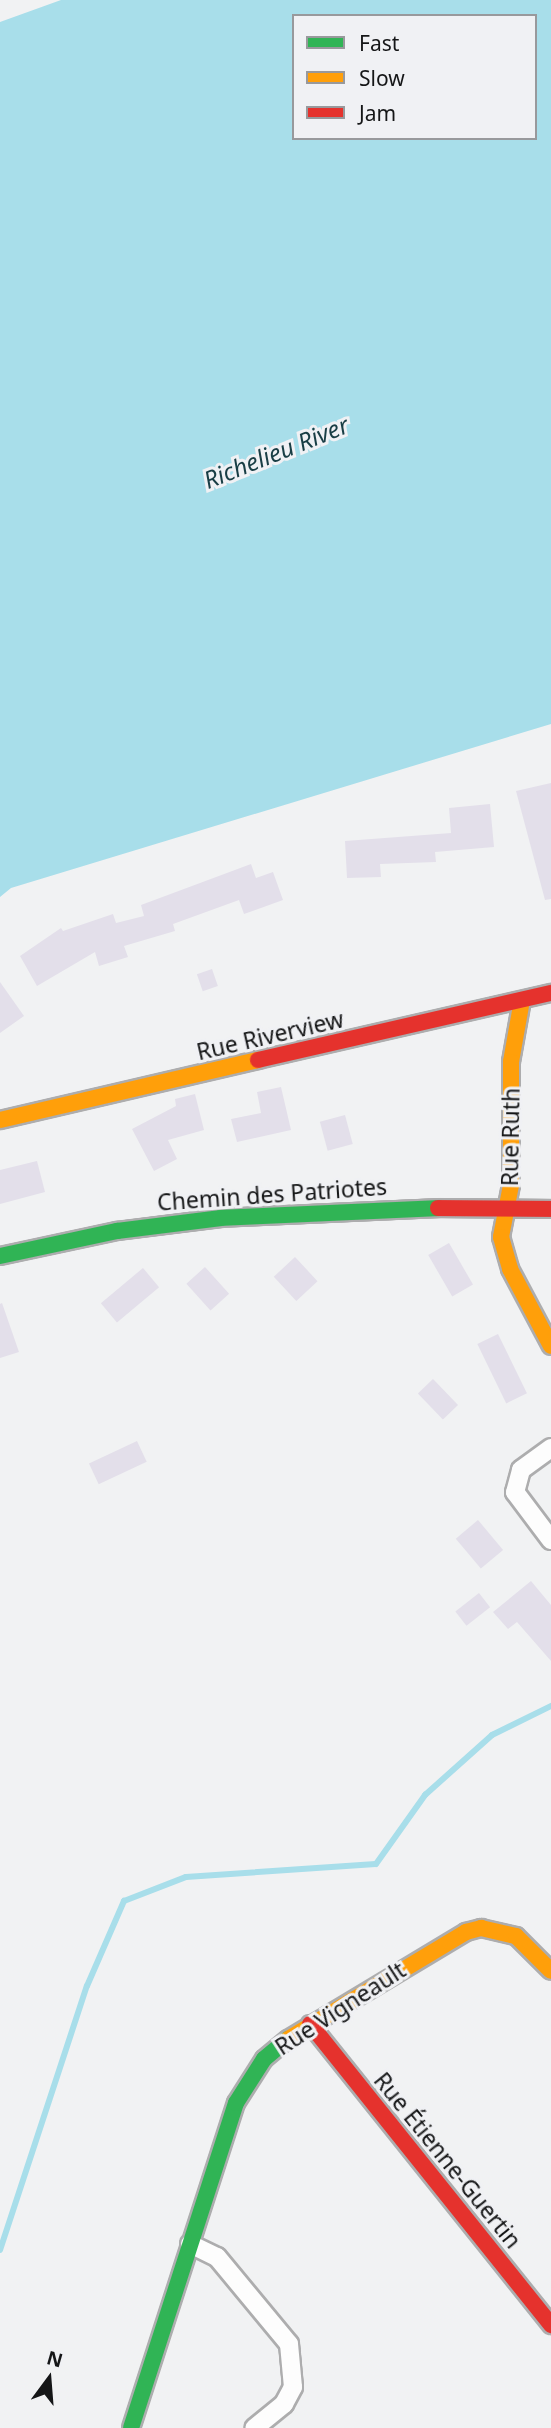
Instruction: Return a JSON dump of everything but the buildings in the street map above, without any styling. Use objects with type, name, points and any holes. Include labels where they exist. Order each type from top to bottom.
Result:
[{"type":"street","name":"Rue Riverview","points":[[0,1120],[551,993]]},
{"type":"street","name":"Rue Ruth","points":[[522,1000],[511,1052],[511,1185],[502,1248],[551,1346]]},
{"type":"street","name":"Chemin des Patriotes","points":[[0,1256],[182,1222],[379,1208],[551,1209]]},
{"type":"street","points":[[551,1448],[521,1470],[515,1492],[551,1540]]},
{"type":"street","name":"Rue Vigneault","points":[[131,2428],[236,2103],[247,2081],[264,2059],[310,2024],[440,1943],[481,1928],[516,1936],[551,1971]]},
{"type":"street","name":"Rue Étienne-Guertin","points":[[310,2024],[551,2325]]},
{"type":"street","points":[[190,2244],[217,2257],[289,2344],[293,2387],[284,2404],[254,2428]]},
{"type":"water","name":"Richelieu River","points":[[61,0],[551,0],[551,724],[11,888],[0,897],[0,22]]},
{"type":"waterway","points":[[0,2250],[87,1986],[124,1901],[186,1877],[376,1864],[425,1795],[492,1735],[551,1706]]},
{"type":"traffic: fast","points":[[0,1256],[117,1231],[221,1218],[438,1208]]},
{"type":"traffic: fast","points":[[131,2428],[236,2103],[264,2059],[288,2039]]},
{"type":"traffic: slow","points":[[522,1000],[511,1062],[511,1185],[501,1237],[510,1269],[551,1346]]},
{"type":"traffic: slow","points":[[0,1120],[258,1060]]},
{"type":"traffic: slow","points":[[288,2039],[466,1932],[481,1928],[516,1936],[551,1971]]},
{"type":"traffic: jam","points":[[258,1060],[551,993]]},
{"type":"traffic: jam","points":[[438,1208],[551,1209]]},
{"type":"traffic: jam","points":[[310,2024],[551,2325]]}]
